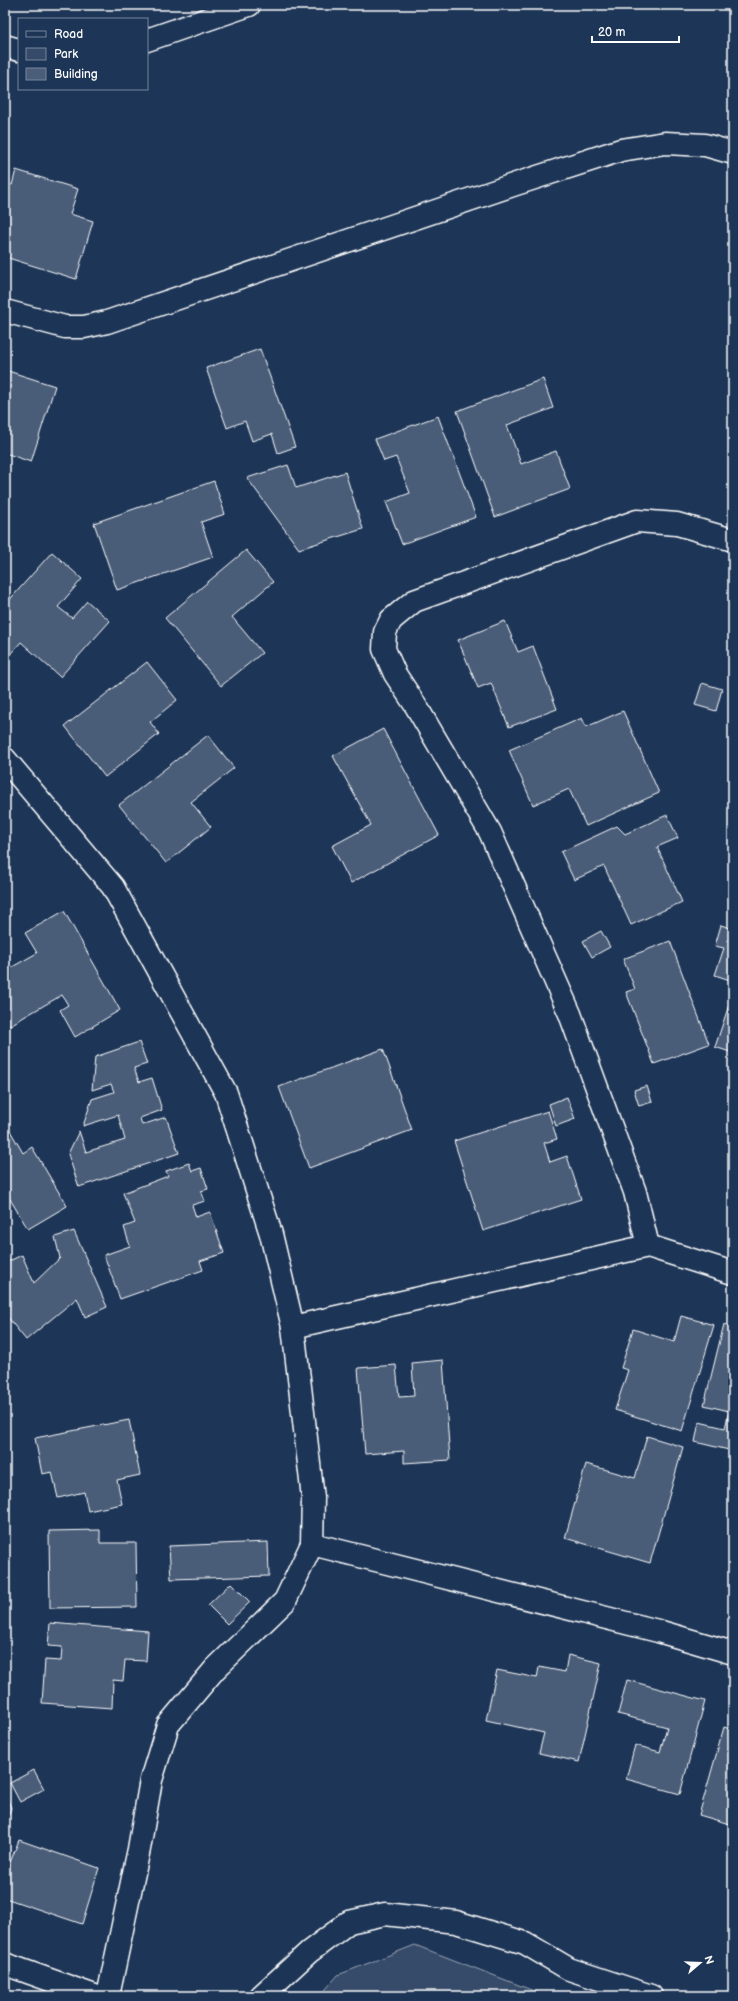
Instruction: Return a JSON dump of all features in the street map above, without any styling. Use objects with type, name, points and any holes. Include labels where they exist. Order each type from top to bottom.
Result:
[{"type":"street","points":[[148,40],[249,5]]},
{"type":"street","points":[[5,46],[18,50]]},
{"type":"street","points":[[5,311],[65,327],[84,326],[107,322],[621,150],[664,143],[705,145],[733,153]]},
{"type":"street","points":[[648,1246],[635,1192],[570,1014],[490,832],[416,706],[395,674],[384,649],[385,632],[391,620],[414,601],[637,521],[678,524],[733,540]]},
{"type":"street","points":[[5,759],[113,887],[226,1093],[271,1234],[293,1327],[313,1498],[312,1544],[285,1601],[215,1669],[168,1725],[151,1780],[139,1849],[108,1996]]},
{"type":"street","points":[[293,1327],[648,1246],[733,1273]]},
{"type":"street","points":[[312,1544],[650,1629],[733,1653]]},
{"type":"street","points":[[261,1996],[308,1952],[349,1922],[385,1914],[456,1922],[525,1944],[569,1969],[651,1996]]},
{"type":"street","points":[[5,1964],[95,1996]]},
{"type":"green space","points":[[415,1945],[547,1996],[320,1996],[338,1975]]},
{"type":"building","points":[[16,170],[78,189],[70,214],[93,221],[76,279],[5,257],[5,183],[12,185]]},
{"type":"building","points":[[260,349],[295,447],[278,453],[272,434],[252,441],[245,421],[227,428],[206,368]]},
{"type":"building","points":[[5,370],[55,386],[31,462],[5,453]]},
{"type":"building","points":[[543,379],[553,408],[507,425],[521,464],[556,451],[570,489],[495,517],[457,411]]},
{"type":"building","points":[[438,416],[476,517],[402,544],[386,502],[410,493],[396,457],[384,461],[375,439]]},
{"type":"building","points":[[288,465],[296,488],[345,472],[363,529],[299,549],[247,478]]},
{"type":"building","points":[[214,481],[225,514],[201,522],[213,557],[117,590],[94,523]]},
{"type":"building","points":[[246,550],[273,582],[232,617],[262,653],[221,686],[165,618]]},
{"type":"building","points":[[52,552],[82,579],[58,607],[72,618],[87,601],[110,621],[60,677],[21,642],[5,660],[5,605]]},
{"type":"building","points":[[505,621],[518,652],[533,646],[557,709],[509,727],[491,683],[478,688],[458,640]]},
{"type":"building","points":[[147,662],[177,700],[150,722],[159,734],[105,777],[65,726]]},
{"type":"building","points":[[702,683],[722,689],[716,711],[695,705]]},
{"type":"building","points":[[623,711],[659,793],[586,826],[569,789],[533,805],[509,750],[582,718],[586,727]]},
{"type":"building","points":[[383,729],[439,835],[351,883],[332,846],[371,825],[333,756]]},
{"type":"building","points":[[208,735],[234,768],[191,802],[211,827],[166,863],[119,805]]},
{"type":"building","points":[[733,781],[733,795],[730,794]]},
{"type":"building","points":[[667,815],[678,838],[657,847],[682,902],[631,925],[604,866],[574,880],[561,852],[617,826],[625,834]]},
{"type":"building","points":[[64,911],[120,1010],[75,1037],[60,1010],[68,1005],[62,995],[5,1028],[5,971],[37,953],[25,933]]},
{"type":"building","points":[[721,925],[733,929],[733,981],[715,975],[724,948],[715,946]]},
{"type":"building","points":[[601,931],[610,947],[592,957],[583,941]]},
{"type":"building","points":[[670,941],[709,1044],[654,1064],[626,992],[635,989],[623,959]]},
{"type":"building","points":[[733,993],[733,1053],[715,1047]]},
{"type":"building","points":[[139,1042],[147,1064],[134,1068],[139,1082],[152,1078],[162,1110],[140,1118],[142,1125],[166,1117],[179,1153],[79,1187],[68,1154],[79,1131],[86,1152],[125,1140],[118,1115],[83,1126],[92,1099],[114,1092],[111,1084],[92,1090],[95,1057]]},
{"type":"building","points":[[383,1049],[412,1130],[309,1168],[279,1087]]},
{"type":"building","points":[[647,1086],[652,1102],[639,1106],[634,1090]]},
{"type":"building","points":[[567,1097],[575,1119],[556,1126],[549,1104]]},
{"type":"building","points":[[548,1111],[557,1139],[544,1143],[550,1162],[567,1156],[581,1199],[483,1231],[454,1141]]},
{"type":"building","points":[[9,1129],[23,1153],[32,1147],[67,1206],[28,1229],[5,1191],[5,1132]]},
{"type":"building","points":[[189,1163],[192,1171],[201,1168],[208,1189],[201,1191],[205,1201],[192,1205],[196,1217],[210,1212],[224,1253],[200,1261],[203,1270],[120,1299],[104,1255],[130,1246],[124,1227],[135,1223],[123,1193],[168,1176],[166,1171]]},
{"type":"building","points":[[74,1231],[107,1307],[85,1317],[77,1298],[26,1340],[5,1314],[5,1263],[22,1255],[34,1283],[60,1258],[55,1237]]},
{"type":"building","points":[[681,1316],[714,1325],[682,1431],[615,1410],[628,1370],[621,1368],[633,1329],[674,1342]]},
{"type":"building","points":[[724,1324],[733,1327],[733,1451],[695,1442],[699,1422],[725,1428],[729,1411],[704,1405]]},
{"type":"building","points":[[443,1360],[450,1460],[404,1463],[404,1451],[365,1454],[358,1368],[396,1365],[399,1397],[414,1396],[412,1363]]},
{"type":"building","points":[[129,1420],[140,1475],[117,1480],[122,1504],[88,1511],[84,1492],[58,1498],[52,1472],[42,1474],[35,1438]]},
{"type":"building","points":[[647,1436],[683,1447],[650,1563],[565,1538],[586,1464],[635,1478]]},
{"type":"building","points":[[100,1530],[100,1543],[136,1543],[137,1607],[50,1608],[49,1531]]},
{"type":"building","points":[[268,1542],[269,1576],[171,1579],[169,1546]]},
{"type":"building","points":[[231,1583],[250,1602],[227,1624],[208,1605]]},
{"type":"building","points":[[50,1623],[148,1631],[146,1661],[125,1660],[123,1681],[113,1680],[112,1708],[42,1703],[45,1660],[61,1661],[62,1647],[48,1646]]},
{"type":"building","points":[[568,1655],[601,1663],[579,1762],[539,1753],[544,1733],[486,1720],[497,1670],[537,1678],[539,1667],[565,1672]]},
{"type":"building","points":[[627,1680],[705,1701],[680,1794],[626,1779],[635,1745],[660,1752],[667,1727],[618,1714]]},
{"type":"building","points":[[724,1727],[733,1730],[733,1825],[699,1815]]},
{"type":"building","points":[[34,1770],[44,1789],[20,1802],[10,1783]]},
{"type":"building","points":[[5,1793],[11,1808],[5,1825]]},
{"type":"building","points":[[19,1840],[99,1868],[82,1924],[5,1898],[5,1875]]}]
